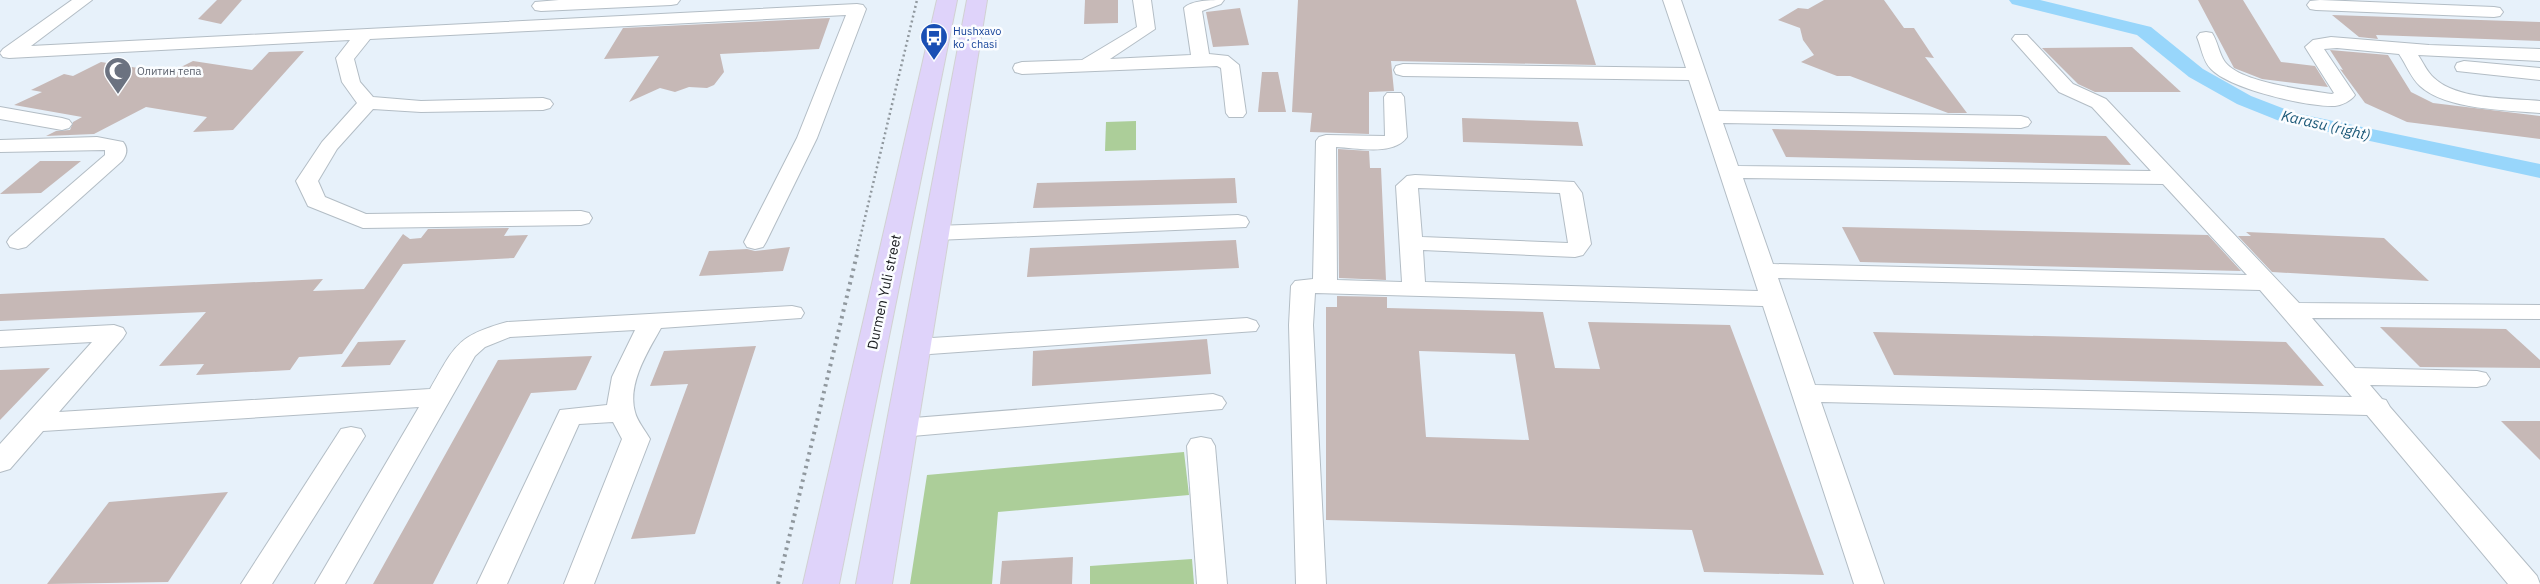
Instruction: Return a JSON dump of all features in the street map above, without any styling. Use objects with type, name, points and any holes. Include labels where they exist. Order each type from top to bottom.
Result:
[{"type":"main road","name":"Durmen Yuli street","points":[[821,584],[947,0]]},
{"type":"main road","points":[[874,584],[977,0]]},
{"type":"street","points":[[6,56],[83,0]]},
{"type":"street","points":[[541,6],[671,0]]},
{"type":"street","points":[[1085,65],[1146,29],[1142,0]]},
{"type":"street","points":[[1201,60],[1193,8],[1215,0]]},
{"type":"street","points":[[1672,0],[1869,584]]},
{"type":"street","points":[[2314,3],[2494,12]]},
{"type":"street","points":[[2314,3],[2328,20]]},
{"type":"street","points":[[6,56],[365,34],[857,9],[807,138],[755,242]]},
{"type":"street","points":[[365,34],[345,58],[347,73],[354,91],[368,102],[395,106],[543,104]]},
{"type":"street","points":[[2206,37],[2216,65],[2235,78],[2283,92],[2335,100],[2345,95],[2314,46],[2318,44],[2334,42],[2406,50],[2540,55]]},
{"type":"street","points":[[2021,39],[2066,88],[2099,103],[2267,283],[2377,406],[2526,584]]},
{"type":"street","points":[[2406,50],[2428,83],[2444,92],[2466,98],[2540,107]]},
{"type":"street","points":[[1022,68],[1221,60],[1230,64],[1236,113]]},
{"type":"street","points":[[2437,64],[2540,74]]},
{"type":"street","points":[[1403,70],[1696,74]]},
{"type":"street","points":[[1325,286],[1326,141],[1390,142],[1397,136],[1394,97]]},
{"type":"street","points":[[368,102],[329,146],[307,181],[316,201],[363,221],[581,218]]},
{"type":"street","points":[[0,113],[62,124]]},
{"type":"street","points":[[1711,118],[2021,122]]},
{"type":"street","points":[[0,146],[97,143],[116,146],[115,157],[18,242]]},
{"type":"street","points":[[1729,172],[2169,178]]},
{"type":"street","points":[[1411,243],[1575,250],[1580,244],[1571,193],[1566,187],[1415,181],[1407,186],[1414,289]]},
{"type":"street","points":[[936,233],[1238,222]]},
{"type":"street","points":[[1763,271],[2267,283]]},
{"type":"street","points":[[1311,584],[1301,324],[1303,286],[1772,299]]},
{"type":"street","points":[[2292,310],[2540,312]]},
{"type":"street","points":[[330,584],[465,351],[476,341],[507,330],[792,313]]},
{"type":"street","points":[[579,584],[636,439],[631,425],[622,413],[620,399],[632,355],[653,321]]},
{"type":"street","points":[[916,347],[1247,326]]},
{"type":"street","points":[[0,339],[114,333],[36,422],[5,451]]},
{"type":"street","points":[[2350,376],[2477,379]]},
{"type":"street","points":[[1804,393],[2377,406]]},
{"type":"street","points":[[36,422],[440,396]]},
{"type":"street","points":[[901,428],[1213,403]]},
{"type":"street","points":[[492,584],[569,416],[622,413]]},
{"type":"street","points":[[256,584],[351,436]]},
{"type":"street","points":[[1201,446],[1212,584]]},
{"type":"path","points":[[778,584],[917,0]]},
{"type":"green space","points":[[1136,121],[1136,150],[1105,151],[1106,122]]},
{"type":"green space","points":[[1184,452],[1189,495],[998,512],[992,584],[910,584],[927,475]]},
{"type":"green space","points":[[1192,559],[1194,584],[1090,584],[1090,566]]},
{"type":"building","points":[[217,0],[242,0],[221,24],[198,19]]},
{"type":"building","points":[[1085,0],[1118,0],[1118,23],[1084,24]]},
{"type":"building","points":[[1298,0],[1576,0],[1596,65],[1391,61],[1394,91],[1369,92],[1369,134],[1310,132],[1312,113],[1292,112]]},
{"type":"building","points":[[1824,0],[1884,0],[1904,28],[1914,28],[1934,58],[1925,57],[1967,113],[1948,113],[1850,76],[1837,76],[1801,62],[1814,55],[1803,40],[1800,28],[1778,20],[1798,8],[1808,9]]},
{"type":"building","points":[[2198,0],[2243,0],[2281,62],[2315,66],[2328,87],[2262,79],[2234,68]]},
{"type":"building","points":[[1240,8],[1249,45],[1213,47],[1206,12]]},
{"type":"building","points":[[2332,15],[2540,22],[2540,41],[2376,35],[2378,39],[2359,37]]},
{"type":"building","points":[[830,18],[819,49],[720,54],[724,72],[714,85],[707,88],[689,87],[675,92],[660,88],[629,102],[659,56],[604,59],[623,28]]},
{"type":"building","points":[[2132,47],[2181,92],[2095,92],[2078,84],[2042,48]]},
{"type":"building","points":[[2330,50],[2388,55],[2411,92],[2433,103],[2540,116],[2540,139],[2407,122],[2365,103],[2340,69],[2343,70]]},
{"type":"building","name":"Олитин тепа","points":[[304,51],[233,130],[193,132],[207,117],[146,107],[94,134],[46,136],[56,131],[70,130],[73,122],[82,117],[14,105],[42,92],[31,90],[64,74],[73,76],[101,62],[169,73],[193,61],[252,70],[269,52]]},
{"type":"building","points":[[1262,72],[1278,72],[1286,112],[1258,112]]},
{"type":"building","points":[[1462,118],[1578,122],[1583,146],[1463,142]]},
{"type":"building","points":[[1772,129],[2106,136],[2131,165],[1786,157]]},
{"type":"building","points":[[1338,149],[1369,151],[1370,168],[1381,168],[1386,280],[1339,278]]},
{"type":"building","points":[[40,161],[81,161],[41,193],[0,194]]},
{"type":"building","points":[[1235,178],[1237,203],[1033,208],[1037,183]]},
{"type":"building","points":[[1842,227],[2208,235],[2241,271],[1860,262]]},
{"type":"building","points":[[509,228],[504,236],[528,235],[514,258],[403,264],[342,354],[299,357],[290,370],[196,375],[204,364],[159,366],[206,312],[0,321],[0,294],[323,279],[313,291],[364,289],[403,234],[410,239],[421,238],[428,229]]},
{"type":"building","points":[[2246,232],[2384,238],[2429,281],[2272,272],[2238,236],[2251,236]]},
{"type":"building","points":[[1236,240],[1239,268],[1027,277],[1030,248]]},
{"type":"building","points":[[790,247],[783,271],[699,276],[709,251],[747,249],[755,251]]},
{"type":"building","points":[[1337,296],[1387,297],[1387,308],[1543,312],[1555,368],[1600,369],[1588,322],[1730,325],[1824,575],[1704,572],[1692,530],[1326,520],[1326,307],[1337,307]],"holes":[[[1419,351],[1515,354],[1529,440],[1426,437]]]},
{"type":"building","points":[[2380,327],[2506,329],[2540,360],[2540,368],[2420,367]]},
{"type":"building","points":[[1873,332],[2286,342],[2324,386],[1894,375]]},
{"type":"building","points":[[1207,339],[1211,374],[1032,386],[1033,351]]},
{"type":"building","points":[[406,340],[390,365],[341,367],[358,342]]},
{"type":"building","points":[[756,346],[695,534],[631,539],[688,384],[650,386],[664,351]]},
{"type":"building","points":[[592,356],[576,390],[531,393],[433,584],[373,584],[498,360]]},
{"type":"building","points":[[50,368],[0,420],[0,370]]},
{"type":"building","points":[[2501,421],[2540,421],[2540,460]]},
{"type":"building","points":[[228,492],[168,582],[47,584],[109,502]]},
{"type":"building","points":[[1073,557],[1072,584],[1000,584],[1002,561]]},
{"type":"waterway","name":"Karasu (right)","points":[[2018,0],[2144,31],[2196,73],[2244,100],[2289,118],[2540,171]]},
{"type":"place","name":"Hushxavo koʻchasi","points":[[934,61]]},
{"type":"place","name":"Олитин тепа","points":[[118,95]]}]
